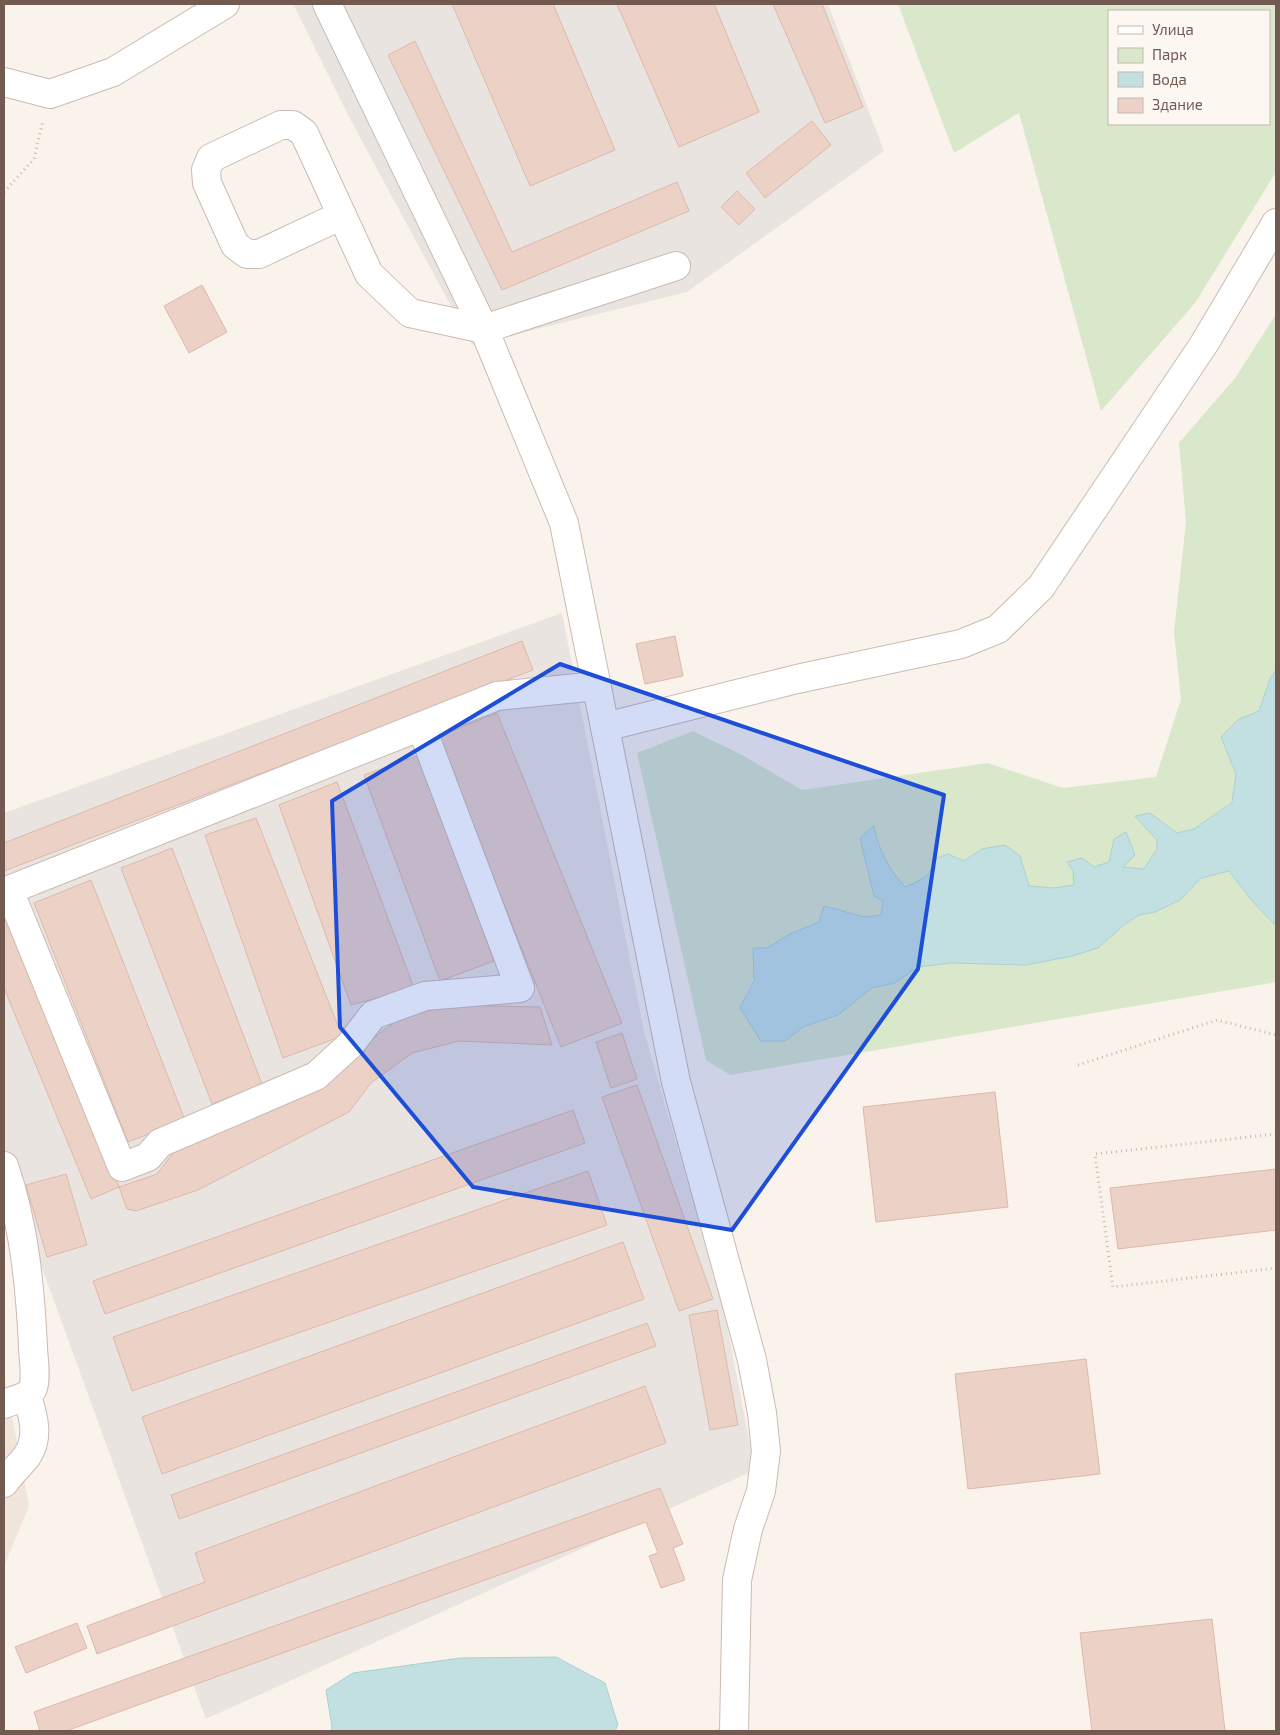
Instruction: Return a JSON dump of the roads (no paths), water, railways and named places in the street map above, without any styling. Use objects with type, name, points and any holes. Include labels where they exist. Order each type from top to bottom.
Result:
[{"type":"lane","points":[[4,82],[50,94],[114,72],[225,4]]},
{"type":"lane","points":[[326,4],[484,330],[564,523],[676,1082],[752,1360],[762,1414],[766,1451],[761,1491],[748,1529],[738,1580],[734,1731]]},
{"type":"lane","points":[[342,215],[259,254],[247,254],[235,245],[207,183],[206,170],[211,158],[281,125],[293,125],[304,133],[370,274],[410,313],[484,330],[676,266]]},
{"type":"lane","points":[[605,727],[797,679],[961,644],[998,628],[1041,588],[1204,344],[1276,223]]},
{"type":"lane","points":[[422,726],[520,988],[425,996],[373,1015],[350,1045],[316,1076],[160,1143],[148,1156],[122,1167],[8,890],[497,696],[597,686]]},
{"type":"lane","points":[[4,1166],[22,1227],[31,1316],[34,1375],[32,1388],[15,1400],[35,1421],[34,1433],[28,1454],[4,1483]]},
{"type":"water","points":[[1276,670],[1276,926],[1254,903],[1229,871],[1201,878],[1180,900],[1155,912],[1139,915],[1124,925],[1098,948],[1072,956],[1026,965],[951,963],[918,967],[895,983],[872,988],[838,1015],[803,1027],[785,1041],[761,1041],[740,1008],[754,980],[753,948],[767,948],[790,934],[819,922],[824,906],[865,917],[881,915],[883,901],[874,896],[860,838],[874,826],[885,859],[905,887],[925,877],[932,869],[937,858],[948,854],[964,861],[982,849],[1005,845],[1020,856],[1029,886],[1054,888],[1074,885],[1073,871],[1067,862],[1082,858],[1094,867],[1109,862],[1114,839],[1126,832],[1135,855],[1123,867],[1144,869],[1157,849],[1157,840],[1135,816],[1150,813],[1177,833],[1194,829],[1232,802],[1236,774],[1221,737],[1239,719],[1259,711],[1270,679]]},
{"type":"water","points":[[556,1657],[605,1683],[618,1725],[615,1731],[331,1731],[326,1690],[353,1673],[460,1658]]}]
